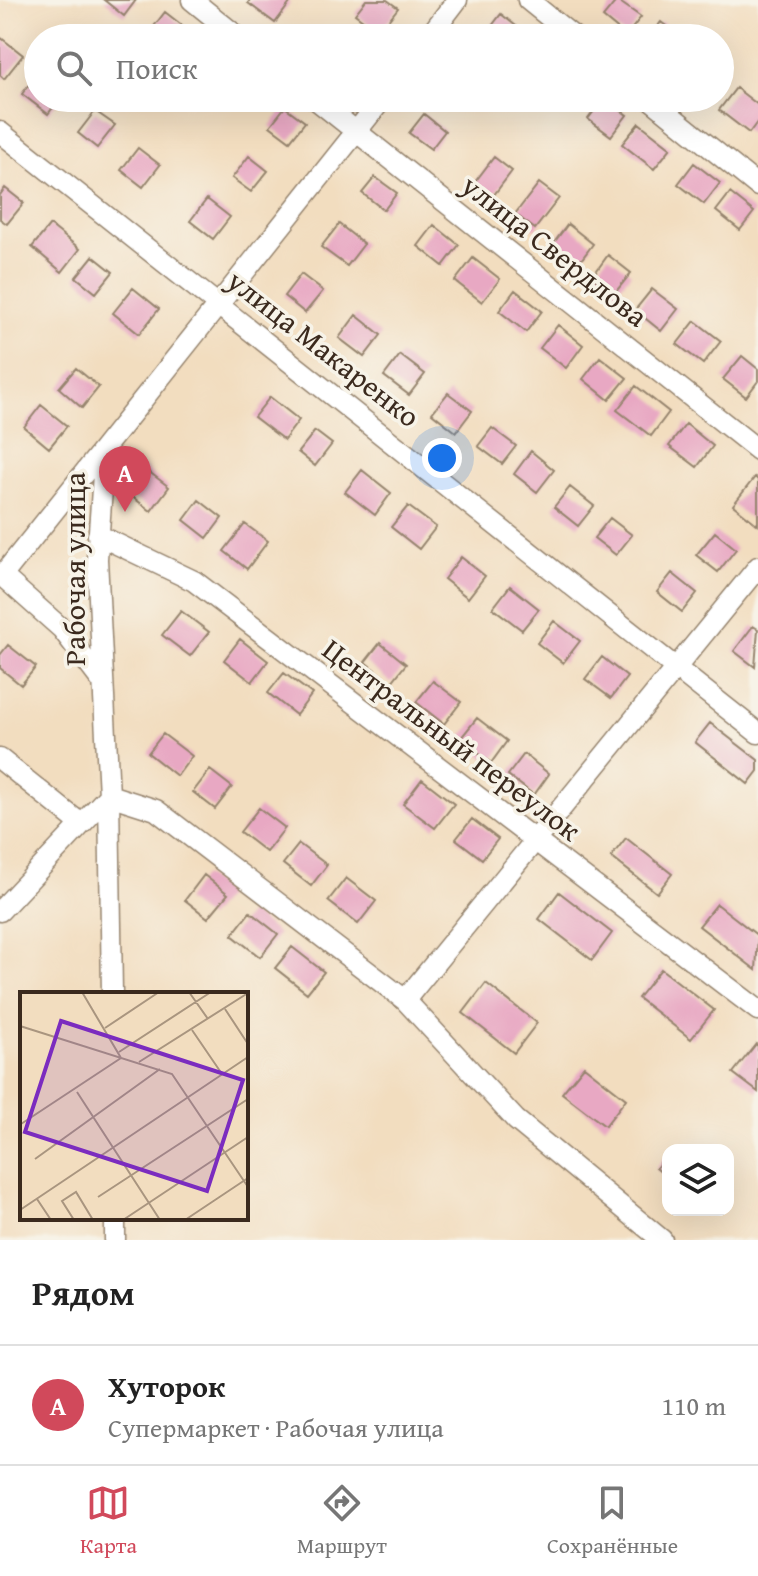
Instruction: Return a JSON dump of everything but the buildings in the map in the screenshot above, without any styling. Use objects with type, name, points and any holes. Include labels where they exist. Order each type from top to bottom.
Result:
[{"type":"street","points":[[192,0],[222,24]]},
{"type":"street","points":[[439,24],[457,0]]},
{"type":"street","points":[[528,0],[558,24]]},
{"type":"street","name":"улица Свердлова","points":[[332,112],[758,450]]},
{"type":"street","name":"Рабочая улица","points":[[112,992],[109,795],[98,535],[105,447],[372,112]]},
{"type":"street","points":[[666,112],[758,186]]},
{"type":"street","name":"улица Макаренко","points":[[2,139],[220,304],[758,733]]},
{"type":"street","points":[[103,683],[62,629],[1,575],[105,447]]},
{"type":"street","name":"Центральный переулок","points":[[98,535],[194,581],[758,1010]]},
{"type":"street","points":[[405,1000],[758,567]]},
{"type":"street","points":[[0,759],[81,824]]},
{"type":"street","points":[[0,911],[109,795],[156,810],[405,1000],[516,1120],[662,1240]]},
{"type":"place","name":"Хуторок","points":[[125,512]]}]
